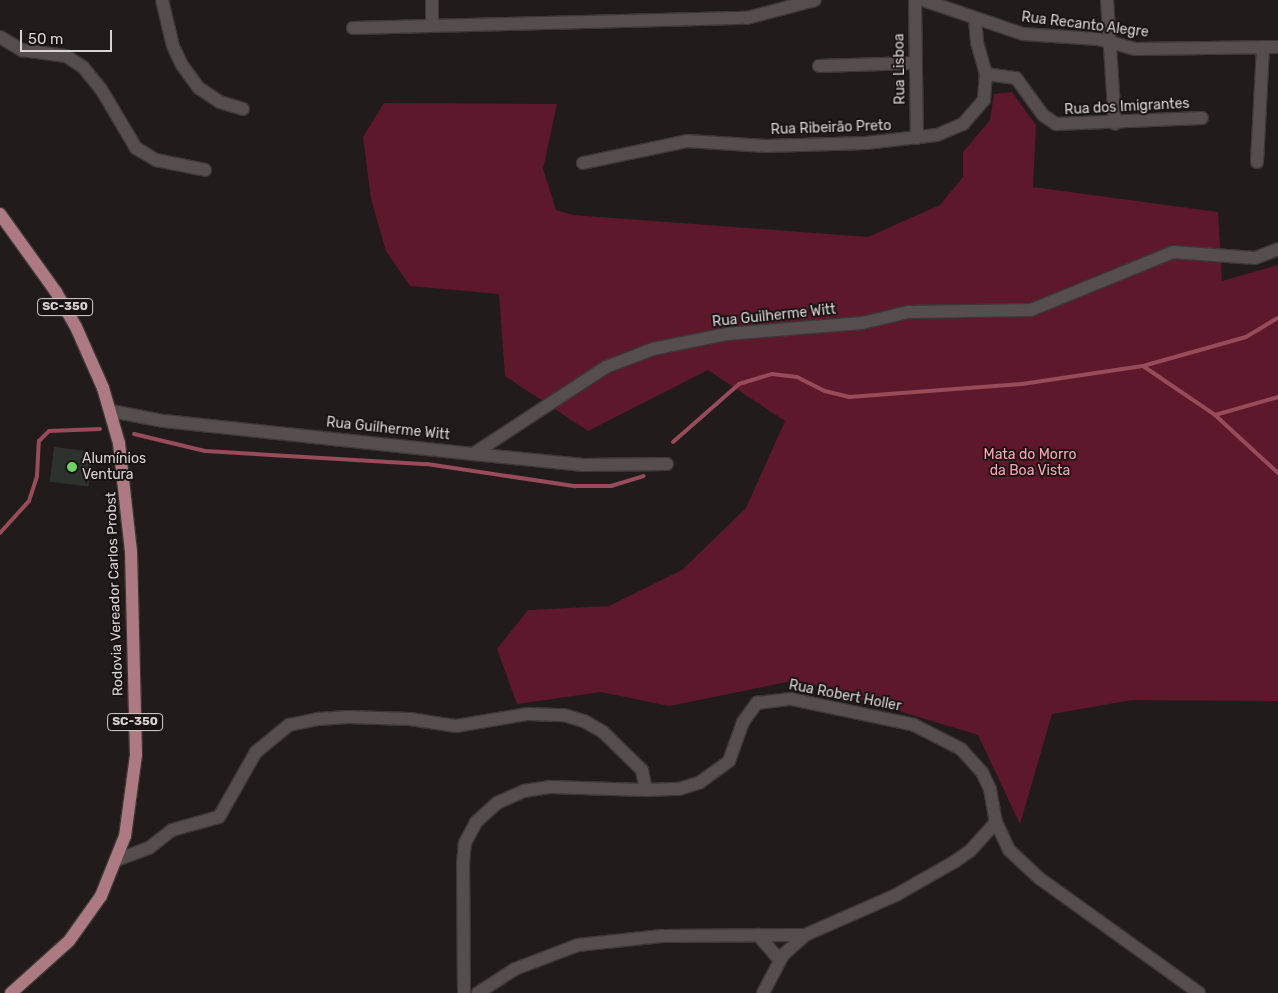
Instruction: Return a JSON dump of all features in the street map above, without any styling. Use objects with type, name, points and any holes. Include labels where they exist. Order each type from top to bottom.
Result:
[{"type":"main road","name":"Rodovia Vereador Carlos Probst","points":[[0,214],[56,292],[76,327],[111,411],[119,443],[129,514],[136,756],[131,809],[117,860],[101,896],[69,941],[11,993]]},
{"type":"street","points":[[162,0],[173,46],[199,88],[220,102],[243,108]]},
{"type":"street","points":[[432,0],[432,24]]},
{"type":"street","points":[[353,28],[432,24],[747,18],[815,0]]},
{"type":"street","name":"Rua Lisboa","points":[[914,0],[917,138]]},
{"type":"street","name":"Rua Recanto Alegre","points":[[923,0],[1023,34],[1109,42],[1135,49],[1278,47]]},
{"type":"street","points":[[1107,0],[1115,124]]},
{"type":"street","name":"Rua Ribeirão Preto","points":[[583,163],[687,142],[766,146],[917,138],[937,135],[974,115],[987,90],[986,74],[976,42],[975,18]]},
{"type":"street","points":[[0,37],[22,50],[66,56],[83,66],[101,89],[136,148],[156,160],[205,170]]},
{"type":"street","points":[[1257,162],[1263,47]]},
{"type":"street","points":[[819,66],[914,63]]},
{"type":"street","name":"Rua dos Imigrantes","points":[[986,74],[1016,78],[1043,115],[1056,124],[1115,124],[1202,118]]},
{"type":"street","name":"Rua Guilherme Witt","points":[[111,411],[172,422],[473,454],[606,367],[653,350],[727,334],[862,323],[908,312],[1031,310],[1173,252],[1255,258],[1278,249]]},
{"type":"street","points":[[473,454],[583,465],[667,464]]},
{"type":"street","name":"Rua Robert Holler","points":[[464,993],[463,864],[465,843],[476,822],[497,803],[524,791],[549,787],[679,790],[713,775],[729,761],[743,722],[758,703],[792,699],[914,726],[949,741],[972,758],[982,772],[990,789],[996,822],[1010,850],[1039,878],[1199,993]]},
{"type":"street","points":[[117,860],[149,848],[172,830],[219,817],[256,752],[289,726],[318,719],[410,719],[456,726],[528,714],[564,715],[584,721],[603,732],[642,770],[646,790]]},
{"type":"street","points":[[763,993],[780,960],[805,935],[896,895],[954,862],[970,851],[996,822]]},
{"type":"street","points":[[758,935],[780,960]]},
{"type":"street","points":[[478,993],[515,969],[578,945],[662,936],[805,935]]},
{"type":"green space","name":"Mata do Morro da Boa Vista","points":[[1012,92],[1036,125],[1033,187],[1218,212],[1222,281],[1278,265],[1278,701],[1132,700],[1052,714],[1020,824],[978,735],[797,680],[669,706],[601,692],[517,704],[497,649],[528,610],[609,606],[682,570],[746,508],[785,421],[708,370],[588,431],[505,376],[499,294],[410,286],[386,251],[371,199],[363,137],[384,103],[557,104],[543,169],[556,210],[573,215],[868,237],[940,205],[963,177],[963,152],[990,120],[994,94]]},
{"type":"building","name":"Alumínios Ventura","points":[[54,447],[93,452],[88,486],[50,482]]},
{"type":"waterway","points":[[673,442],[739,384],[772,374],[797,377],[825,391],[849,397],[1022,384],[1143,366],[1246,337],[1278,318]]},
{"type":"waterway","points":[[1143,366],[1215,415],[1278,473]]},
{"type":"waterway","points":[[1215,415],[1278,397]]},
{"type":"waterway","points":[[0,533],[29,501],[37,476],[39,441],[49,431],[100,429]]},
{"type":"waterway","points":[[134,434],[205,451],[427,464],[575,486],[611,486],[644,476]]},
{"type":"place","name":"Alumínios Ventura","points":[[72,467]]}]
